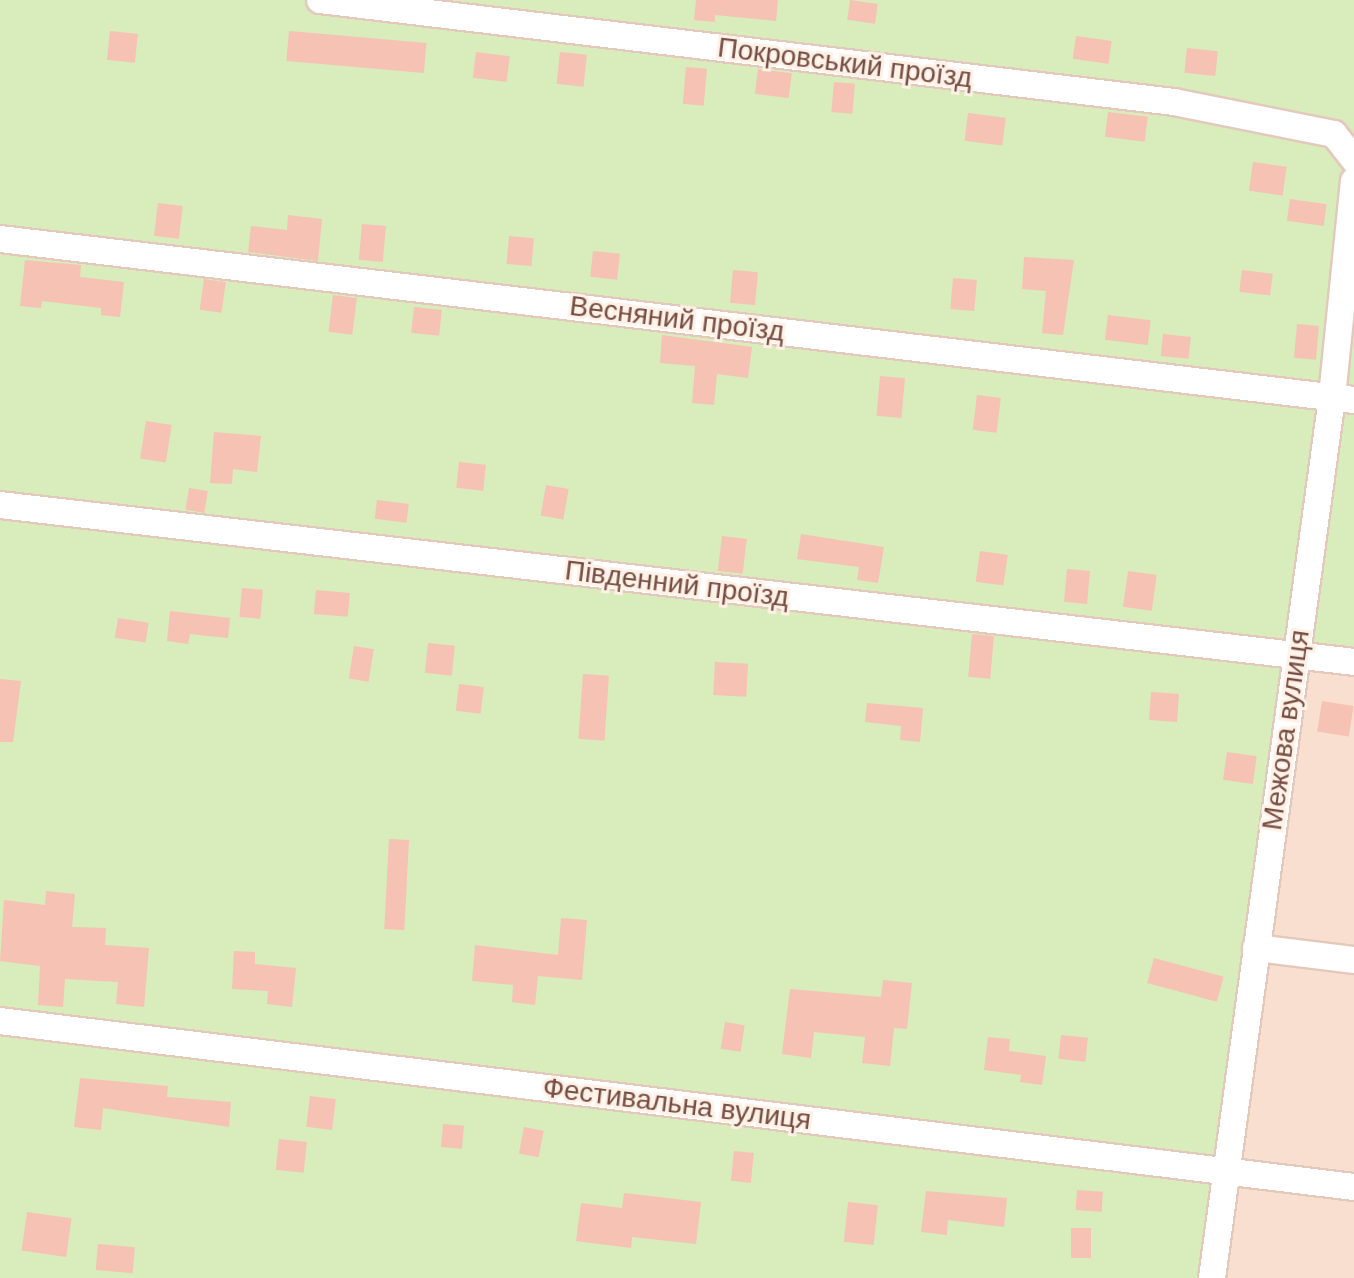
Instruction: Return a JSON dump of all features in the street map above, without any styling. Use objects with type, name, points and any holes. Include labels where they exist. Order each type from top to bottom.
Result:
[{"type":"street","name":"Покровський проїзд","points":[[320,0],[1174,102],[1334,134],[1354,160]]},
{"type":"street","name":"Межова вулиця","points":[[1212,1278],[1224,1170],[1297,655],[1343,399],[1354,181]]},
{"type":"street","name":"Весняний проїзд","points":[[0,239],[1343,399]]},
{"type":"street","name":"Південний проїзд","points":[[0,505],[1354,662]]},
{"type":"street","points":[[1256,948],[1354,960]]},
{"type":"street","name":"Фестивальна вулиця","points":[[0,1021],[1354,1187]]},
{"type":"shaded area","points":[[1297,655],[1354,662],[1354,1278],[1212,1278]]},
{"type":"green space","points":[[0,0],[1354,0],[1354,662],[1298,655],[1212,1278],[0,1278]]},
{"type":"building","points":[[696,0],[778,0],[776,21],[715,15],[715,22],[694,20]]},
{"type":"building","points":[[850,0],[878,4],[875,24],[847,20]]},
{"type":"building","points":[[110,31],[138,34],[135,63],[107,60]]},
{"type":"building","points":[[289,31],[426,43],[424,73],[286,61]]},
{"type":"building","points":[[1076,36],[1112,41],[1108,64],[1073,59]]},
{"type":"building","points":[[1187,48],[1218,51],[1215,76],[1184,73]]},
{"type":"building","points":[[476,52],[510,56],[507,82],[473,78]]},
{"type":"building","points":[[560,52],[587,55],[584,87],[557,84]]},
{"type":"building","points":[[686,67],[707,69],[704,106],[683,104]]},
{"type":"building","points":[[758,69],[792,73],[789,98],[755,94]]},
{"type":"building","points":[[834,82],[855,84],[852,114],[831,112]]},
{"type":"building","points":[[1108,112],[1148,117],[1145,142],[1105,137]]},
{"type":"building","points":[[968,113],[1006,118],[1002,145],[965,141]]},
{"type":"building","points":[[1253,162],[1287,167],[1283,195],[1249,191]]},
{"type":"building","points":[[1290,199],[1327,204],[1324,226],[1287,221]]},
{"type":"building","points":[[158,203],[183,206],[179,239],[154,236]]},
{"type":"building","points":[[288,215],[322,219],[318,261],[248,252],[251,226],[287,230]]},
{"type":"building","points":[[362,224],[386,226],[383,262],[359,260]]},
{"type":"building","points":[[509,236],[534,238],[531,266],[507,264]]},
{"type":"building","points":[[593,251],[620,254],[617,280],[590,277]]},
{"type":"building","points":[[1024,257],[1074,260],[1063,335],[1042,333],[1046,291],[1022,289]]},
{"type":"building","points":[[25,260],[81,265],[80,277],[124,282],[120,317],[101,315],[101,308],[42,301],[41,308],[20,306]]},
{"type":"building","points":[[733,270],[758,272],[755,305],[730,303]]},
{"type":"building","points":[[1242,270],[1273,274],[1270,296],[1239,292]]},
{"type":"building","points":[[953,278],[977,280],[974,311],[950,309]]},
{"type":"building","points":[[204,279],[226,282],[221,313],[200,310]]},
{"type":"building","points":[[333,295],[357,298],[352,335],[328,332]]},
{"type":"building","points":[[414,307],[442,310],[439,336],[411,333]]},
{"type":"building","points":[[1108,315],[1151,320],[1148,345],[1105,340]]},
{"type":"building","points":[[1297,324],[1319,326],[1316,360],[1294,358]]},
{"type":"building","points":[[1163,334],[1191,337],[1189,359],[1161,356]]},
{"type":"building","points":[[662,335],[752,347],[748,378],[717,374],[714,405],[692,403],[695,366],[660,363]]},
{"type":"building","points":[[880,376],[905,378],[901,418],[877,416]]},
{"type":"building","points":[[977,395],[1001,398],[997,433],[973,430]]},
{"type":"building","points":[[146,421],[172,425],[166,463],[140,459]]},
{"type":"building","points":[[214,432],[261,436],[257,472],[233,469],[232,484],[210,483]]},
{"type":"building","points":[[459,462],[486,465],[483,491],[456,488]]},
{"type":"building","points":[[546,485],[569,489],[563,520],[541,516]]},
{"type":"building","points":[[189,488],[208,491],[204,513],[186,510]]},
{"type":"building","points":[[377,500],[409,504],[406,523],[375,519]]},
{"type":"building","points":[[801,534],[884,547],[878,583],[857,580],[859,567],[797,559]]},
{"type":"building","points":[[722,536],[747,539],[743,574],[718,571]]},
{"type":"building","points":[[980,551],[1008,555],[1003,586],[976,582]]},
{"type":"building","points":[[1067,569],[1090,571],[1087,604],[1064,602]]},
{"type":"building","points":[[1128,571],[1157,575],[1152,611],[1123,607]]},
{"type":"building","points":[[242,588],[263,590],[260,619],[239,617]]},
{"type":"building","points":[[316,590],[350,593],[348,617],[314,614]]},
{"type":"building","points":[[170,611],[230,618],[228,638],[190,634],[188,644],[167,641]]},
{"type":"building","points":[[118,618],[149,623],[145,643],[115,638]]},
{"type":"building","points":[[972,634],[994,636],[990,679],[968,677]]},
{"type":"building","points":[[428,643],[455,646],[452,676],[425,673]]},
{"type":"building","points":[[354,646],[374,649],[369,682],[349,679]]},
{"type":"building","points":[[715,662],[748,664],[746,697],[713,695]]},
{"type":"building","points":[[583,674],[609,676],[604,741],[578,739]]},
{"type":"building","points":[[0,679],[21,681],[13,742],[0,742]]},
{"type":"building","points":[[459,684],[484,687],[481,714],[456,711]]},
{"type":"building","points":[[1151,692],[1179,694],[1177,722],[1149,720]]},
{"type":"building","points":[[1322,701],[1354,706],[1349,737],[1317,732]]},
{"type":"building","points":[[867,703],[923,708],[920,742],[900,740],[901,726],[865,722]]},
{"type":"building","points":[[1227,752],[1257,756],[1253,784],[1223,780]]},
{"type":"building","points":[[389,839],[409,840],[404,930],[384,929]]},
{"type":"building","points":[[46,891],[75,894],[72,927],[106,928],[105,945],[149,948],[144,1007],[116,1004],[118,982],[65,979],[63,1007],[38,1005],[40,966],[0,961],[4,900],[45,905]]},
{"type":"building","points":[[561,918],[587,920],[582,980],[538,976],[535,1005],[512,1002],[513,985],[472,981],[475,945],[558,955]]},
{"type":"building","points":[[234,951],[255,952],[255,964],[296,968],[292,1007],[267,1004],[268,991],[232,989]]},
{"type":"building","points":[[1154,958],[1224,977],[1217,1002],[1147,983]]},
{"type":"building","points":[[883,980],[912,983],[907,1029],[894,1028],[890,1066],[862,1063],[865,1037],[814,1032],[811,1058],[782,1054],[790,989],[881,997]]},
{"type":"building","points":[[725,1022],[745,1025],[741,1052],[721,1049]]},
{"type":"building","points":[[1061,1035],[1088,1038],[1085,1062],[1058,1059]]},
{"type":"building","points":[[988,1037],[1010,1039],[1009,1051],[1046,1056],[1042,1085],[1020,1082],[1021,1075],[984,1070]]},
{"type":"building","points":[[80,1078],[168,1086],[167,1097],[231,1102],[229,1127],[103,1108],[101,1130],[74,1127]]},
{"type":"building","points":[[310,1096],[336,1099],[332,1130],[306,1127]]},
{"type":"building","points":[[443,1124],[464,1126],[462,1149],[441,1147]]},
{"type":"building","points":[[524,1127],[544,1131],[538,1157],[519,1154]]},
{"type":"building","points":[[279,1139],[307,1142],[304,1173],[276,1170]]},
{"type":"building","points":[[734,1151],[754,1153],[751,1183],[731,1181]]},
{"type":"building","points":[[1077,1190],[1103,1192],[1102,1212],[1076,1210]]},
{"type":"building","points":[[926,1191],[1007,1198],[1004,1227],[948,1220],[947,1235],[921,1232]]},
{"type":"building","points":[[624,1193],[701,1202],[696,1244],[632,1237],[631,1248],[576,1241],[581,1203],[622,1208]]},
{"type":"building","points":[[848,1202],[878,1205],[874,1245],[844,1242]]},
{"type":"building","points":[[27,1212],[72,1218],[66,1257],[22,1251]]},
{"type":"building","points":[[1071,1228],[1091,1228],[1091,1258],[1071,1258]]},
{"type":"building","points":[[98,1244],[135,1247],[133,1273],[96,1270]]}]
